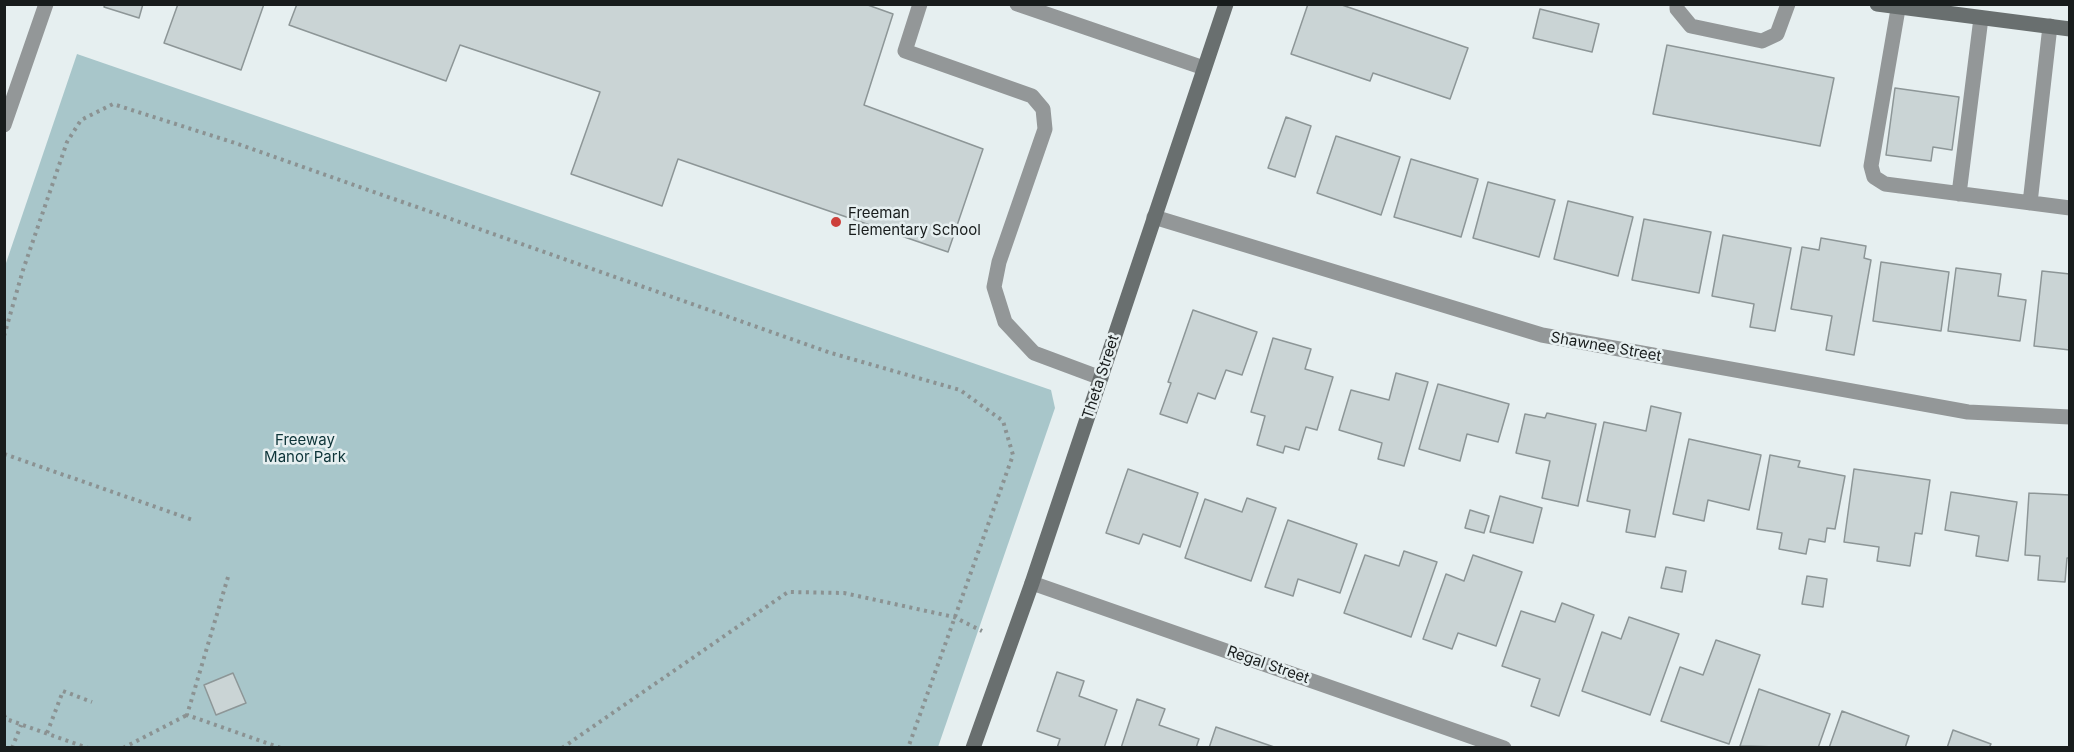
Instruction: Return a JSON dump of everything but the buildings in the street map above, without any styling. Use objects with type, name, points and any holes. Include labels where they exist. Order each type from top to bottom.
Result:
[{"type":"street","points":[[4,125],[46,4]]},
{"type":"street","points":[[920,4],[905,51],[1032,96],[1043,109],[1045,129],[999,262],[994,287],[1005,322],[1034,353],[1101,378]]},
{"type":"street","points":[[1017,4],[1204,68]]},
{"type":"street","name":"Theta Street","points":[[973,747],[1032,583],[1226,4]]},
{"type":"street","points":[[1677,4],[1677,9],[1691,26],[1762,40],[1777,34],[1788,4]]},
{"type":"street","points":[[1877,4],[1898,9],[2070,28]]},
{"type":"street","points":[[1898,9],[1871,166],[1874,177],[1885,184],[2070,208]]},
{"type":"street","points":[[1959,194],[1981,18]]},
{"type":"street","points":[[2030,203],[2050,26]]},
{"type":"street","name":"Shawnee Street","points":[[1154,217],[1542,335],[1968,412],[2070,417]]},
{"type":"street","name":"Regal Street","points":[[1032,583],[1504,747]]},
{"type":"path","points":[[4,336],[23,270],[67,142],[81,120],[112,104],[257,151],[831,353],[960,390],[1003,421],[1013,455],[908,747]]},
{"type":"path","points":[[4,454],[193,520]]},
{"type":"path","points":[[187,715],[228,577]]},
{"type":"path","points":[[562,747],[788,592],[844,593],[954,617],[982,631]]},
{"type":"path","points":[[47,734],[63,691],[92,702]]},
{"type":"path","points":[[4,715],[6,719],[88,747]]},
{"type":"path","points":[[123,747],[187,715],[281,747]]},
{"type":"path","points":[[12,747],[21,724]]},
{"type":"green space","name":"Freeway Manor Park","points":[[77,54],[1051,390],[1055,408],[938,747],[5,748],[5,266]]},
{"type":"place","name":"Freeman Elementary School","points":[[836,222]]}]
